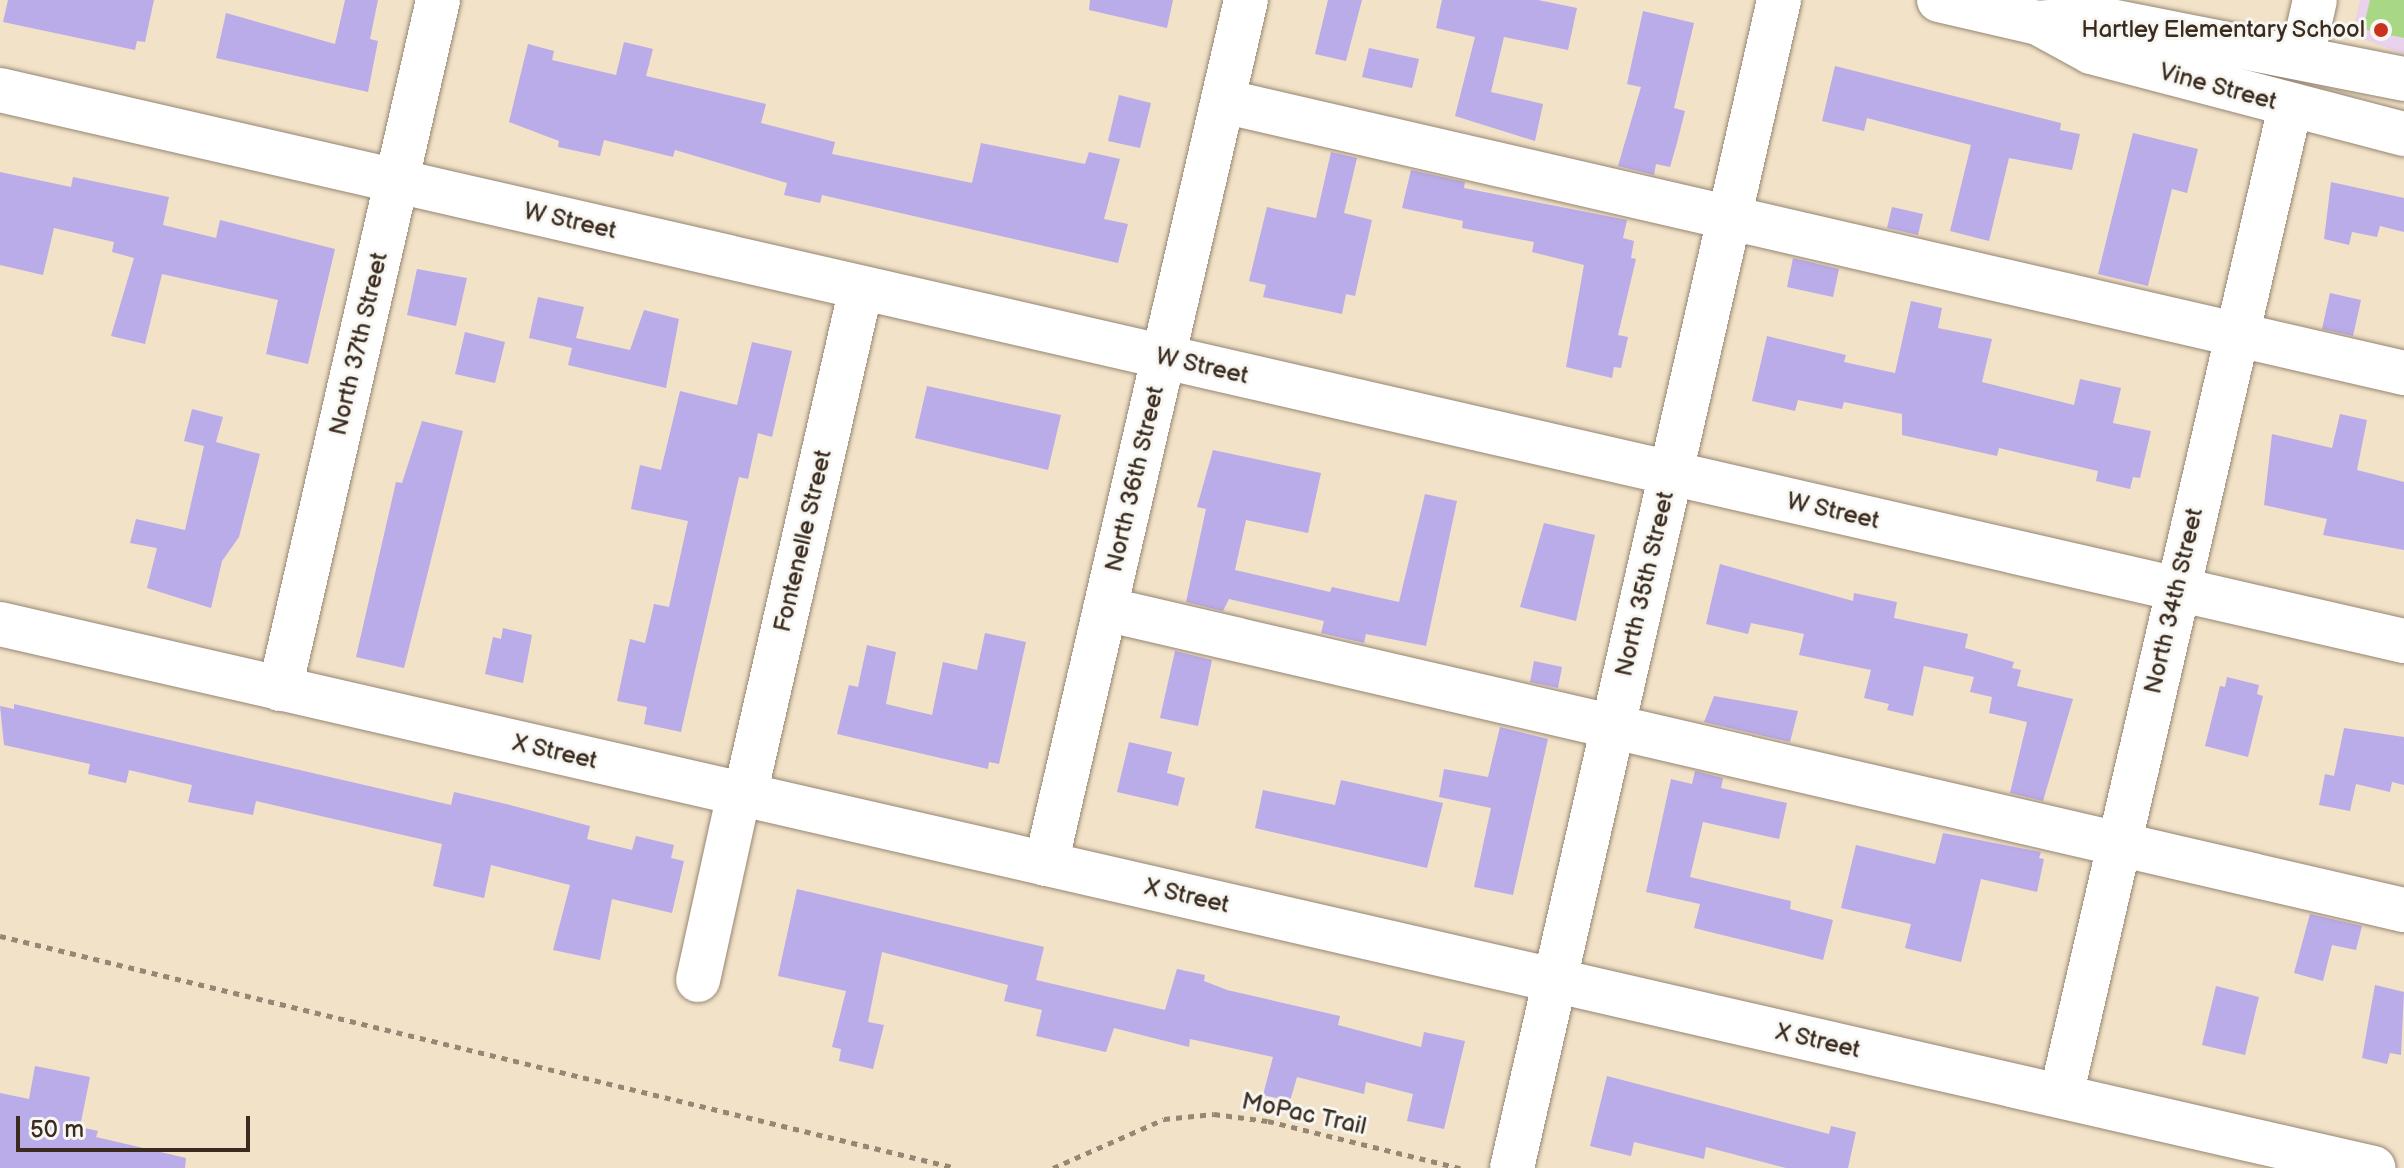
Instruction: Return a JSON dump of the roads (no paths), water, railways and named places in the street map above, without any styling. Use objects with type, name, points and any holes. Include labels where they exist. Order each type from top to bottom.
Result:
[{"type":"street","name":"North 37th Street","points":[[280,689],[438,0]]},
{"type":"street","name":"North 36th Street","points":[[1046,864],[1246,0]]},
{"type":"street","name":"North 35th Street","points":[[1512,1168],[1779,0]]},
{"type":"street","name":"Vine Street","points":[[1939,0],[2096,18],[2404,79]]},
{"type":"street","points":[[2302,57],[2315,0]]},
{"type":"street","name":"Vine Street","points":[[2041,12],[2091,52],[2290,107],[2404,134]]},
{"type":"street","name":"W Street","points":[[0,90],[2404,641]]},
{"type":"street","points":[[1223,101],[2404,373]]},
{"type":"street","name":"North 34th Street","points":[[2061,1096],[2290,107]]},
{"type":"street","name":"Fontenelle Street","points":[[698,980],[861,288]]},
{"type":"street","points":[[1105,609],[2404,910]]},
{"type":"street","name":"X Street","points":[[0,624],[2373,1168]]},
{"type":"place","name":"Hartley Elementary School","points":[[2381,30]]}]
